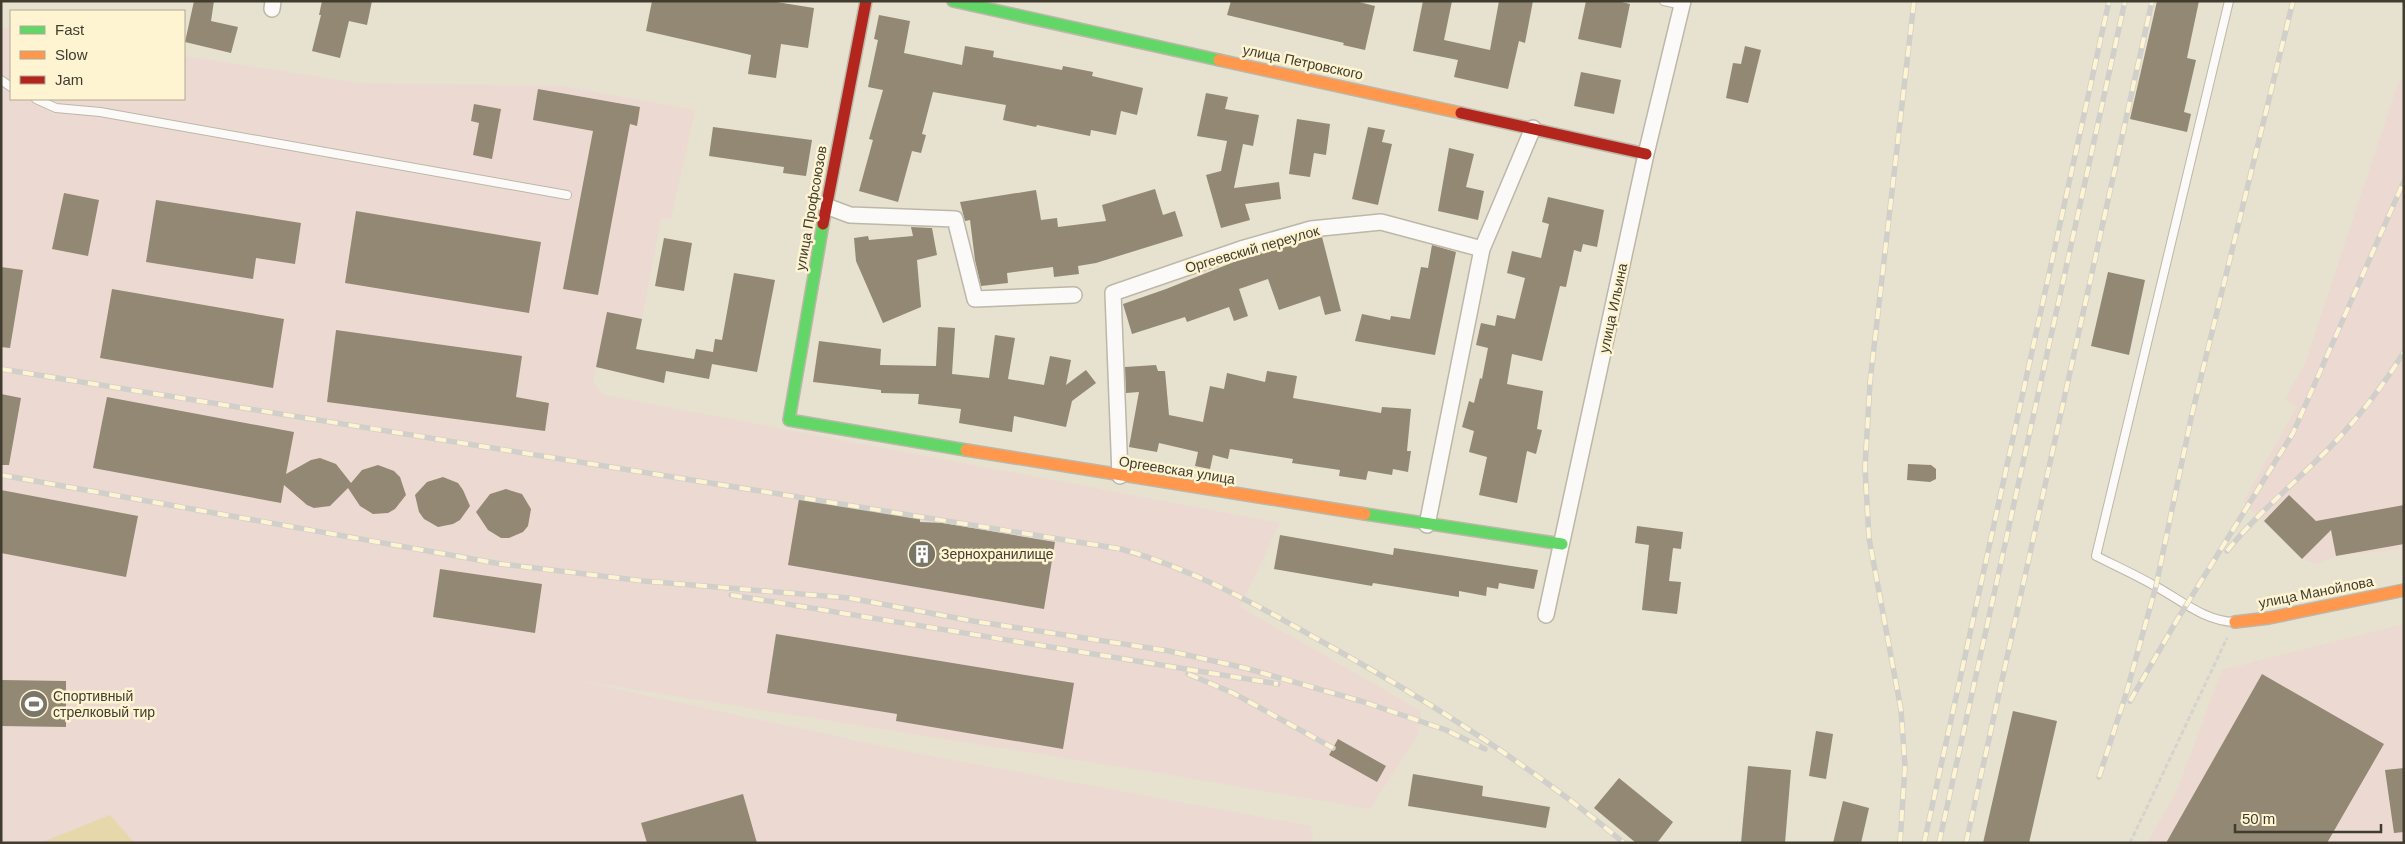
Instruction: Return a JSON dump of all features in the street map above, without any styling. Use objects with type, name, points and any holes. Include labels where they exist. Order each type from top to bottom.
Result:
[{"type":"street","name":"улица Профсоюзов","points":[[789,420],[826,206],[866,1]]},
{"type":"street","name":"улица Петровского","points":[[953,1],[1646,154]]},
{"type":"street","name":"улица Ильина","points":[[1546,615],[1646,154],[1683,3]]},
{"type":"street","points":[[1427,525],[1482,249],[1533,128]]},
{"type":"street","points":[[826,206],[850,215],[955,219],[975,299],[1074,295]]},
{"type":"street","name":"Оргеевский переулок","points":[[1120,476],[1113,293],[1241,249],[1311,229],[1380,222],[1482,249]]},
{"type":"street","name":"Оргеевская улица","points":[[789,420],[1120,476],[1427,525],[1562,544]]},
{"type":"street","name":"улица Манойлова","points":[[2235,622],[2269,618],[2404,590]]},
{"type":"lane","points":[[1664,1],[1683,3]]},
{"type":"lane","points":[[2229,1],[2096,556],[2156,586],[2186,606],[2221,622],[2235,622]]},
{"type":"lane","points":[[38,100],[56,108],[100,112],[567,195]]},
{"type":"path","points":[[2130,843],[2235,622]]},
{"type":"shaded area","points":[[1,27],[10,29],[10,100],[185,100],[185,56],[358,83],[562,86],[695,110],[671,219],[661,218],[642,319],[607,312],[593,382],[604,395],[1280,523],[1240,607],[1421,711],[1418,735],[1370,809],[1159,773],[574,680],[915,753],[1310,826],[1314,843],[1,843]]},
{"type":"shaded area","points":[[2399,80],[2404,81],[2404,549],[2336,556],[2318,564],[2302,559],[2243,502],[2297,407],[2285,399],[2305,364]]},
{"type":"shaded area","points":[[2404,624],[2404,843],[2147,843],[2178,788],[2222,670]]},
{"type":"shaded area","points":[[110,815],[135,843],[40,843]]},
{"type":"building","points":[[194,1],[214,1],[211,21],[238,27],[231,53],[185,42]]},
{"type":"building","points":[[322,1],[372,1],[367,25],[349,21],[340,58],[312,51],[321,15],[319,15]]},
{"type":"building","points":[[652,1],[770,1],[814,8],[808,48],[781,44],[776,78],[748,74],[751,55],[646,31]]},
{"type":"building","points":[[1231,1],[1355,1],[1375,6],[1365,50],[1343,45],[1344,43],[1227,15]]},
{"type":"building","points":[[1423,1],[1452,1],[1444,40],[1490,50],[1499,1],[1533,1],[1525,43],[1519,41],[1508,89],[1454,77],[1458,60],[1413,51]]},
{"type":"building","points":[[1586,1],[1617,1],[1630,4],[1621,48],[1578,39]]},
{"type":"building","points":[[2157,1],[2199,1],[2187,58],[2196,60],[2184,112],[2191,114],[2187,132],[2130,119]]},
{"type":"building","points":[[879,15],[910,21],[904,53],[962,65],[965,46],[994,51],[993,57],[1062,70],[1063,66],[1093,72],[1092,76],[1143,88],[1137,115],[1121,111],[1116,135],[1091,130],[1090,136],[1003,120],[1006,105],[933,92],[922,134],[926,135],[921,153],[912,151],[898,202],[859,191],[873,140],[869,139],[883,90],[868,87],[878,40],[874,39]]},
{"type":"building","points":[[1745,46],[1761,50],[1748,103],[1726,98],[1733,63],[1741,64]]},
{"type":"building","points":[[1581,72],[1621,80],[1614,114],[1574,106]]},
{"type":"building","points":[[538,89],[640,107],[637,126],[630,124],[598,295],[563,289],[593,131],[533,120]]},
{"type":"building","points":[[1206,93],[1228,97],[1225,109],[1259,115],[1253,146],[1243,144],[1234,188],[1279,182],[1281,199],[1245,204],[1250,220],[1221,228],[1206,175],[1221,171],[1227,141],[1197,136]]},
{"type":"building","points":[[474,104],[501,109],[492,159],[473,155],[479,123],[471,121]]},
{"type":"building","points":[[1297,119],[1330,124],[1326,155],[1314,153],[1310,177],[1289,174]]},
{"type":"building","points":[[713,127],[812,140],[806,176],[783,173],[784,167],[709,156]]},
{"type":"building","points":[[1368,127],[1385,130],[1382,142],[1392,144],[1378,205],[1352,199]]},
{"type":"building","points":[[1449,148],[1474,154],[1466,187],[1484,191],[1478,220],[1438,211]]},
{"type":"building","points":[[1155,189],[1163,215],[1175,211],[1183,236],[1096,263],[1078,266],[1079,274],[1054,277],[1053,267],[1007,273],[1008,283],[981,286],[975,260],[970,220],[965,221],[960,202],[1036,190],[1041,220],[1057,218],[1058,227],[1106,221],[1102,205]]},
{"type":"building","points":[[64,193],[99,200],[88,256],[52,249]]},
{"type":"building","points":[[1548,197],[1604,210],[1597,247],[1583,244],[1581,252],[1574,250],[1566,287],[1560,286],[1542,361],[1512,354],[1507,384],[1543,391],[1537,429],[1542,430],[1536,454],[1527,451],[1517,503],[1479,495],[1487,457],[1469,452],[1474,431],[1462,427],[1469,401],[1474,403],[1480,378],[1482,379],[1488,348],[1476,345],[1481,323],[1495,326],[1497,315],[1515,319],[1525,278],[1507,273],[1512,251],[1541,258],[1549,224],[1542,222]]},
{"type":"building","points":[[156,200],[301,223],[295,264],[256,258],[253,279],[146,262]]},
{"type":"building","points":[[356,211],[541,242],[529,313],[345,283]]},
{"type":"building","points":[[911,227],[932,228],[937,255],[917,260],[921,307],[883,323],[856,261],[854,238],[868,236],[869,240],[913,236]]},
{"type":"building","points":[[1322,237],[1341,311],[1325,315],[1320,296],[1279,310],[1268,279],[1239,289],[1248,316],[1234,321],[1229,307],[1187,322],[1185,317],[1132,334],[1123,304],[1244,258]]},
{"type":"building","points":[[664,238],[692,243],[684,291],[655,286]]},
{"type":"building","points":[[1432,245],[1456,252],[1435,355],[1355,341],[1362,314],[1390,320],[1391,316],[1410,319],[1421,267],[1428,268]]},
{"type":"building","points":[[1,267],[23,270],[10,348],[1,347]]},
{"type":"building","points":[[2108,272],[2145,280],[2129,355],[2091,346]]},
{"type":"building","points":[[734,273],[775,280],[757,372],[712,364],[709,379],[666,371],[664,383],[596,367],[607,312],[642,319],[636,349],[694,359],[696,349],[713,352],[715,339],[722,340]]},
{"type":"building","points":[[112,289],[284,319],[273,388],[100,358]]},
{"type":"building","points":[[938,327],[955,328],[952,374],[989,378],[995,335],[1015,338],[1008,379],[1044,385],[1050,356],[1071,360],[1066,385],[1086,370],[1096,383],[1072,401],[1066,427],[1014,416],[1012,432],[959,423],[961,409],[918,404],[919,394],[881,393],[881,390],[813,382],[819,341],[881,349],[880,365],[936,366]]},
{"type":"building","points":[[336,330],[522,356],[516,397],[549,403],[545,431],[327,402]]},
{"type":"building","points":[[1156,365],[1158,371],[1165,371],[1169,415],[1203,422],[1210,386],[1224,389],[1227,373],[1265,382],[1267,371],[1297,376],[1293,398],[1381,413],[1382,407],[1411,409],[1407,451],[1411,451],[1408,472],[1393,469],[1392,475],[1368,471],[1366,480],[1339,476],[1340,470],[1292,463],[1293,459],[1230,449],[1228,459],[1213,455],[1210,469],[1195,466],[1198,452],[1159,443],[1157,452],[1129,447],[1139,392],[1126,393],[1125,367]]},
{"type":"building","points":[[1,394],[21,398],[9,465],[1,465]]},
{"type":"building","points":[[107,397],[294,432],[286,474],[311,460],[320,458],[336,464],[351,483],[362,470],[378,465],[394,471],[400,477],[406,495],[395,509],[388,513],[373,514],[360,506],[348,488],[330,506],[314,508],[307,505],[284,485],[281,503],[93,468]]},
{"type":"building","points":[[1908,464],[1931,465],[1936,469],[1936,479],[1930,482],[1907,480]]},
{"type":"building","points":[[443,477],[458,483],[470,506],[460,520],[453,524],[438,527],[424,519],[419,512],[415,495],[427,482]]},
{"type":"building","points":[[506,489],[522,494],[531,509],[528,526],[523,532],[509,538],[501,538],[488,530],[476,512],[490,494]]},
{"type":"building","points":[[1,490],[138,516],[126,577],[1,553]]},
{"type":"building","points":[[2289,495],[2316,521],[2404,505],[2404,544],[2336,556],[2331,530],[2302,559],[2264,521]]},
{"type":"building","name":"Зернохранилище","points":[[799,499],[920,519],[920,522],[943,523],[1055,542],[1044,609],[788,565]]},
{"type":"building","points":[[1637,526],[1683,532],[1681,549],[1673,548],[1669,581],[1681,582],[1677,614],[1642,610],[1649,545],[1635,543]]},
{"type":"building","points":[[1280,535],[1393,555],[1394,548],[1538,570],[1534,589],[1499,583],[1498,589],[1487,587],[1486,596],[1459,591],[1459,597],[1373,583],[1372,586],[1274,569]]},
{"type":"building","points":[[440,569],[542,584],[535,633],[433,617]]},
{"type":"building","points":[[776,634],[1074,683],[1063,749],[896,721],[897,714],[767,693]]},
{"type":"building","points":[[2262,674],[2384,744],[2327,843],[2166,843]]},
{"type":"building","name":"Спортивный стрелковый тир","points":[[1,680],[66,681],[66,727],[1,726]]},
{"type":"building","points":[[2013,711],[2057,721],[2029,843],[1983,843]]},
{"type":"building","points":[[1816,731],[1833,734],[1826,779],[1809,776]]},
{"type":"building","points":[[1338,739],[1386,766],[1377,782],[1329,755]]},
{"type":"building","points":[[1748,766],[1791,770],[1785,843],[1741,843]]},
{"type":"building","points":[[2404,768],[2404,832],[2394,833],[2385,770]]},
{"type":"building","points":[[1413,774],[1483,786],[1482,796],[1550,807],[1546,828],[1408,806]]},
{"type":"building","points":[[1619,778],[1673,822],[1657,843],[1636,843],[1594,808]]},
{"type":"building","points":[[743,794],[757,843],[647,843],[641,823]]},
{"type":"building","points":[[1843,801],[1869,808],[1861,843],[1833,843]]},
{"type":"railway","points":[[1900,843],[1905,766],[1901,710],[1869,538],[1865,468],[1870,382],[1914,1]]},
{"type":"railway","points":[[1924,843],[2109,1]]},
{"type":"railway","points":[[1939,843],[2125,1]]},
{"type":"railway","points":[[1966,843],[2152,1]]},
{"type":"railway","points":[[2099,777],[2126,694],[2156,586],[2192,414],[2293,1]]},
{"type":"railway","points":[[2130,701],[2177,620],[2293,433],[2404,181]]},
{"type":"railway","points":[[2227,551],[2253,522],[2346,430],[2381,386],[2404,352]]},
{"type":"railway","points":[[1,369],[1121,549],[1148,557],[1223,588],[1398,685],[1515,760],[1624,843]]},
{"type":"railway","points":[[1,475],[501,564],[644,581],[849,598],[973,621],[1169,651],[1245,668],[1364,702],[1446,730],[1485,749]]},
{"type":"railway","points":[[731,595],[1278,684]]},
{"type":"railway","points":[[1188,674],[1233,693],[1333,748]]},
{"type":"traffic: fast","points":[[953,1],[1219,60]]},
{"type":"traffic: fast","points":[[823,224],[789,420],[966,450]]},
{"type":"traffic: fast","points":[[1365,514],[1562,544]]},
{"type":"traffic: slow","points":[[1219,60],[1461,113]]},
{"type":"traffic: slow","points":[[966,450],[1365,514]]},
{"type":"traffic: slow","points":[[2235,622],[2269,618],[2404,590]]},
{"type":"traffic: jam","points":[[823,224],[866,1]]},
{"type":"traffic: jam","points":[[1461,113],[1646,154]]},
{"type":"place","name":"Зернохранилище","points":[[922,554]]},
{"type":"place","name":"Спортивный стрелковый тир","points":[[34,704]]}]
